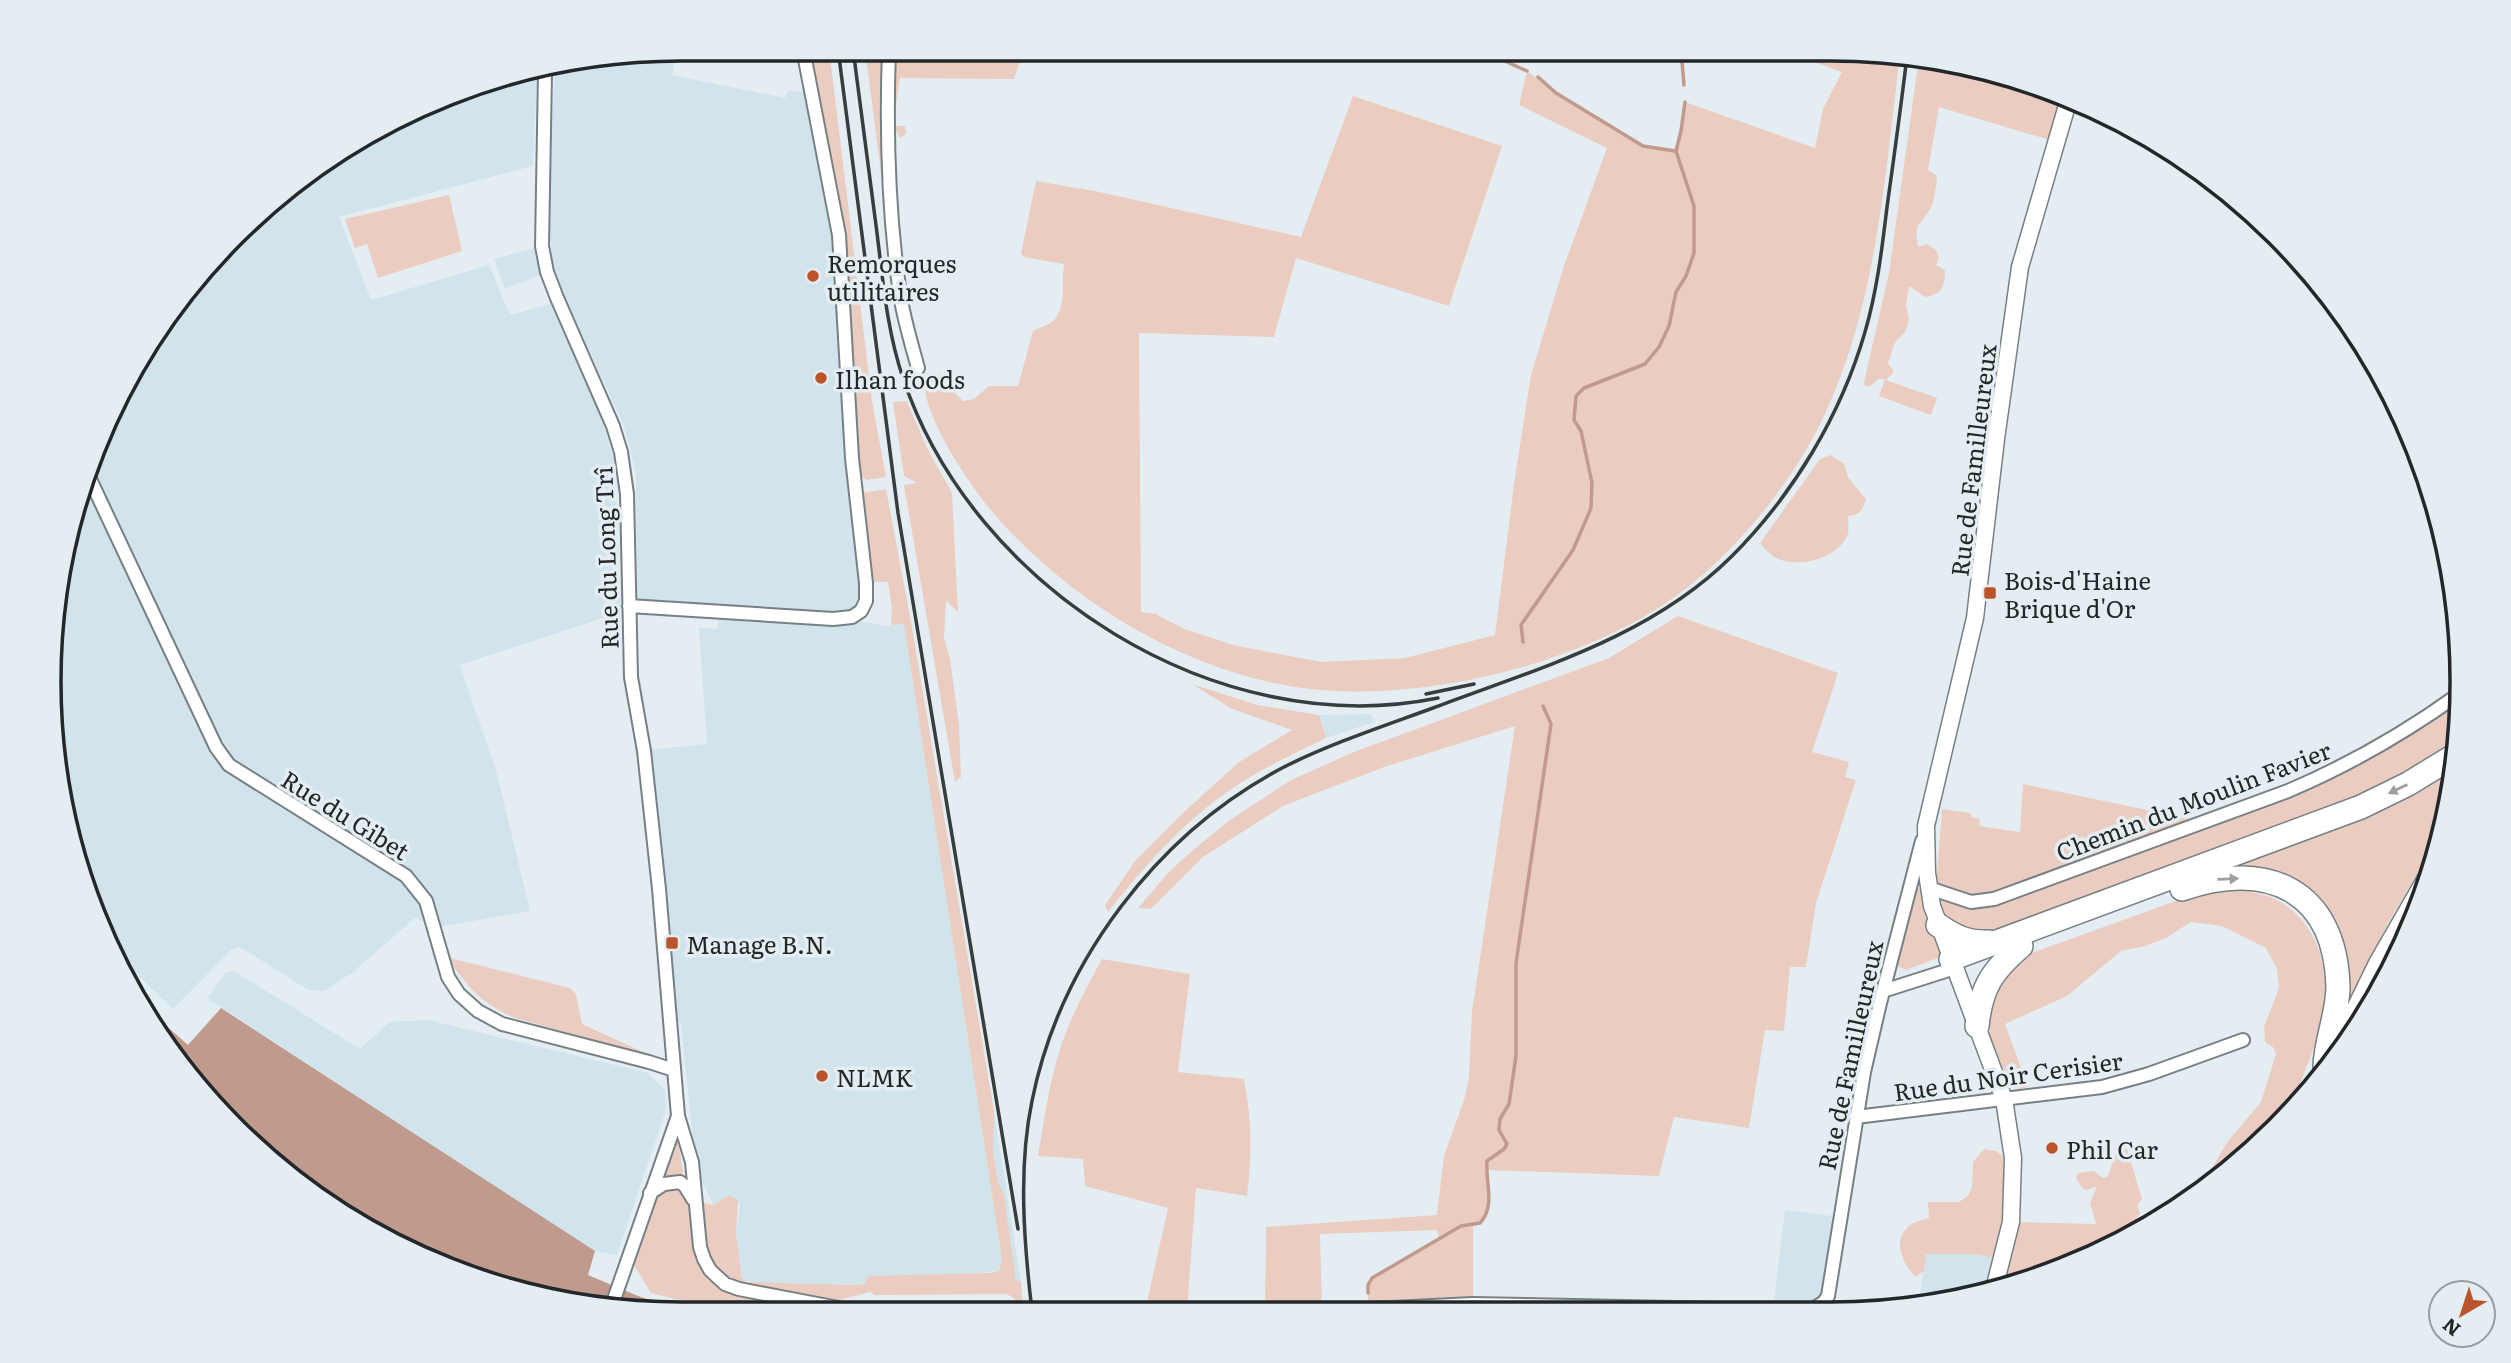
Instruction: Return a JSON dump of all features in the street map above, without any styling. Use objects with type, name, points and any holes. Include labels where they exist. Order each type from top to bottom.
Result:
[{"type":"highway","points":[[1953,964],[2361,807],[2408,784],[2444,762]]},
{"type":"highway","points":[[1938,925],[1965,941],[2010,943],[2210,879],[2246,878],[2285,886],[2305,900],[2329,935],[2338,990],[2328,1050]]},
{"type":"highway","points":[[1977,1026],[1982,997],[2010,943]]},
{"type":"highway","points":[[2366,993],[2389,949]]},
{"type":"street","points":[[629,606],[833,620],[852,617],[861,611],[866,601],[852,458],[839,235],[805,61]]},
{"type":"street","points":[[889,61],[886,131],[895,253],[902,303],[918,368]]},
{"type":"street","name":"Rue du Long Trî","points":[[545,76],[542,246],[547,272],[613,426],[621,452],[627,494],[632,677],[644,751],[659,889],[678,1116]]},
{"type":"street","name":"Rue de Familleureux","points":[[1824,1302],[1828,1296],[1856,1117],[1883,991],[1926,826],[1975,618],[2020,267],[2066,108]]},
{"type":"street","name":"Rue du Gibet","points":[[93,485],[216,747],[229,765],[406,876],[426,901],[448,977],[459,994],[478,1011],[502,1024],[674,1070]]},
{"type":"street","name":"Chemin du Moulin Favier","points":[[1929,888],[1971,902],[1994,899],[2314,780],[2413,727],[2449,701]]},
{"type":"street","name":"Rue de Familleureux","points":[[1926,826],[1929,888],[1938,925],[2004,1099],[2013,1158],[2011,1222],[1997,1279]]},
{"type":"street","points":[[1883,991],[1953,964]]},
{"type":"street","name":"Rue du Noir Cerisier","points":[[1856,1117],[2123,1082],[2243,1040]]},
{"type":"street","points":[[615,1297],[678,1116]]},
{"type":"street","points":[[678,1116],[692,1162],[700,1247],[710,1270],[725,1284],[806,1302]]},
{"type":"street","points":[[649,1193],[664,1184],[680,1182],[695,1201]]},
{"type":"shaded area","points":[[674,61],[672,75],[785,98],[788,91],[805,92],[835,231],[850,496],[863,600],[850,610],[832,614],[637,603],[636,473],[624,426],[554,273],[547,205],[555,74],[601,67]]},
{"type":"shaded area","points":[[805,61],[830,61],[872,401],[886,477],[867,480],[859,475],[839,235]]},
{"type":"shaded area","points":[[867,61],[883,61],[884,72],[886,61],[1020,61],[1014,79],[900,78],[893,126],[905,126],[906,134],[900,138],[898,132],[893,130],[889,234]]},
{"type":"shaded area","points":[[1812,61],[1899,66],[1875,248],[1865,295],[1836,388],[1816,432],[1768,505],[1749,529],[1706,572],[1660,607],[1621,629],[1578,648],[1484,677],[1386,691],[1295,687],[1212,665],[1173,649],[1097,605],[1031,552],[1001,522],[964,473],[931,412],[925,393],[924,376],[931,372],[947,376],[956,394],[963,401],[974,399],[989,386],[1018,386],[1033,331],[1052,322],[1061,308],[1064,264],[1024,257],[1021,253],[1036,181],[1095,191],[1301,237],[1353,96],[1502,146],[1449,306],[1296,258],[1274,337],[1139,333],[1141,612],[1156,614],[1184,629],[1237,646],[1322,662],[1405,658],[1495,635],[1531,375],[1564,266],[1607,148],[1519,105],[1527,71],[1556,93],[1643,146],[1676,150],[1685,102],[1815,148],[1823,109],[1842,72]]},
{"type":"shaded area","points":[[1918,68],[1990,82],[2066,108],[2056,142],[1939,107],[1928,170],[1936,175],[1935,195],[1917,233],[1918,247],[1927,244],[1936,250],[1939,258],[1936,265],[1945,270],[1944,281],[1939,292],[1925,297],[1909,286],[1906,305],[1909,320],[1905,332],[1895,342],[1888,363],[1894,372],[1886,380],[1937,398],[1931,415],[1879,396],[1885,379],[1878,379],[1871,386],[1865,386],[1889,273]]},
{"type":"shaded area","points":[[537,78],[533,166],[339,217],[371,300],[489,265],[510,315],[550,304],[600,413],[615,463],[621,612],[460,665],[497,774],[530,911],[439,927],[415,918],[353,972],[324,991],[308,990],[240,947],[231,950],[173,1009],[132,970],[108,919],[82,842],[67,762],[61,682],[67,601],[82,521],[108,444],[144,371],[189,304],[243,243],[273,215],[337,166],[407,125],[482,94]]},
{"type":"shaded area","points":[[449,195],[462,251],[378,278],[367,244],[355,248],[345,219]]},
{"type":"shaded area","points":[[542,246],[547,272],[505,289],[494,259]]},
{"type":"shaded area","points":[[907,401],[927,448],[952,493],[958,612],[946,600],[944,638],[950,659],[959,725],[961,777],[955,782],[904,485],[917,483],[904,476],[893,402]]},
{"type":"shaded area","points":[[1831,455],[1844,464],[1848,477],[1866,499],[1864,506],[1858,513],[1848,516],[1847,536],[1835,551],[1827,556],[1799,562],[1778,559],[1760,543],[1820,459]]},
{"type":"shaded area","points":[[886,489],[994,1111],[993,1151],[998,1182],[1004,1195],[1016,1280],[1021,1282],[1022,1302],[1015,1302],[1015,1299],[1007,1294],[875,1295],[870,1292],[832,1302],[687,1302],[651,1293],[629,1257],[676,1140],[685,1186],[695,1201],[714,1205],[729,1195],[738,1201],[736,1233],[742,1279],[748,1282],[853,1285],[865,1284],[870,1276],[990,1273],[999,1271],[1002,1259],[904,624],[891,625],[892,608],[888,582],[871,582],[861,493]]},
{"type":"shaded area","points":[[719,616],[861,622],[889,626],[904,623],[1002,1259],[999,1271],[853,1285],[761,1283],[742,1280],[736,1233],[740,1204],[729,1195],[714,1205],[696,1171],[648,750],[707,744],[699,628],[718,629]]},
{"type":"shaded area","points":[[1678,616],[1838,673],[1812,752],[1849,762],[1845,777],[1856,780],[1816,903],[1806,967],[1790,967],[1784,1031],[1765,1030],[1749,1128],[1674,1117],[1659,1176],[1486,1170],[1488,1209],[1480,1222],[1473,1226],[1473,1302],[1368,1302],[1368,1285],[1372,1278],[1439,1238],[1437,1230],[1320,1234],[1322,1302],[1265,1302],[1266,1227],[1437,1215],[1444,1156],[1465,1097],[1469,1077],[1472,1012],[1515,726],[1384,767],[1283,806],[1203,857],[1151,909],[1138,908],[1169,872],[1193,850],[1230,820],[1291,780],[1354,752],[1609,658]]},
{"type":"shaded area","points":[[1192,684],[1257,705],[1319,715],[1326,738],[1253,775],[1212,803],[1164,846],[1108,912],[1105,905],[1135,861],[1182,814],[1239,762],[1292,730],[1230,708]]},
{"type":"shaded area","points":[[2449,700],[2445,749],[2401,776],[2354,799],[2001,932],[1959,932],[1942,915],[1937,902],[1942,898],[1929,888],[1927,873],[1937,874],[1942,809],[1971,813],[1971,817],[1980,819],[1979,826],[2020,832],[2023,784],[2205,822],[2288,791]]},
{"type":"shaded area","points":[[1371,714],[1374,722],[1326,738],[1319,715]]},
{"type":"shaded area","points":[[2443,768],[2438,803],[2421,868],[2388,923],[2348,1005],[2342,1012],[2312,898],[2211,875]]},
{"type":"shaded area","points":[[1916,888],[1923,889],[1941,955],[1906,970],[1899,967],[1896,961]]},
{"type":"shaded area","points":[[2239,890],[2257,893],[2271,897],[2289,908],[2311,933],[2323,964],[2325,981],[2320,1027],[2298,1088],[2268,1120],[2210,1172],[2228,1141],[2261,1102],[2276,1054],[2273,1047],[2265,1042],[2264,1027],[2279,988],[2277,969],[2266,948],[2222,926],[2191,922],[2166,938],[2121,951],[2067,996],[2005,1024],[2028,1087],[2019,1089],[2010,1085],[1990,1036],[1990,1025],[1986,1022],[1989,995],[2023,956],[2204,891]]},
{"type":"shaded area","points":[[446,957],[570,988],[576,994],[582,1024],[654,1057],[515,1018],[483,1000]]},
{"type":"shaded area","points":[[1102,959],[1190,974],[1178,1072],[1244,1079],[1250,1137],[1247,1196],[1196,1188],[1188,1302],[1147,1302],[1168,1208],[1085,1186],[1083,1159],[1038,1156],[1060,1049],[1084,992]]},
{"type":"shaded area","points":[[234,971],[360,1049],[390,1022],[428,1020],[648,1073],[665,1090],[666,1110],[617,1255],[595,1251],[207,998],[226,972]]},
{"type":"shaded area","points":[[221,1008],[595,1251],[588,1275],[652,1301],[560,1290],[521,1281],[444,1255],[371,1219],[304,1174],[243,1120],[189,1059],[165,1025],[188,1045]]},
{"type":"shaded area","points":[[994,1111],[1021,1282],[1016,1281],[1004,1195],[998,1182],[993,1151]]},
{"type":"shaded area","points":[[1984,1149],[1996,1151],[2003,1156],[2006,1234],[1994,1258],[1976,1254],[1926,1254],[1924,1271],[1915,1277],[1901,1252],[1903,1233],[1912,1224],[1929,1218],[1928,1202],[1959,1202],[1968,1196],[1972,1187],[1973,1162]]},
{"type":"shaded area","points":[[2127,1149],[2142,1199],[2137,1205],[2140,1213],[2135,1221],[2067,1255],[1997,1279],[2011,1222],[2096,1224],[2090,1203],[2097,1186],[2083,1189],[2076,1178],[2078,1173],[2094,1171],[2103,1178],[2107,1177],[2119,1151]]},
{"type":"shaded area","points":[[1785,1210],[1840,1217],[1828,1296],[1830,1302],[1774,1302]]},
{"type":"shaded area","points":[[1926,1254],[1976,1254],[1994,1258],[1987,1282],[1920,1295]]},
{"type":"shaded area","points":[[1904,1297],[1868,1300],[1868,1298]]},
{"type":"waterway","points":[[1504,61],[1527,71]]},
{"type":"waterway","points":[[1682,61],[1684,85]]},
{"type":"waterway","points":[[1538,77],[1556,93],[1643,146],[1675,151]]},
{"type":"waterway","points":[[1523,642],[1521,625],[1573,550],[1591,508],[1592,483],[1581,431],[1574,420],[1576,396],[1584,388],[1645,364],[1659,347],[1669,326],[1676,292],[1686,276],[1694,253],[1694,206],[1676,151],[1685,102]]},
{"type":"waterway","points":[[1368,1293],[1372,1278],[1461,1226],[1480,1223],[1488,1209],[1487,1161],[1507,1144],[1499,1130],[1500,1119],[1509,1104],[1516,1056],[1516,963],[1551,724],[1543,706]]},
{"type":"railway","points":[[840,61],[898,513],[1018,1229]]},
{"type":"railway","points":[[855,61],[886,306],[903,378],[937,454],[985,523],[1045,583],[1114,634],[1190,672],[1271,697],[1354,706],[1438,698]]},
{"type":"railway","points":[[1031,1302],[1024,1179],[1032,1101],[1046,1049],[1065,999],[1091,951],[1121,906],[1156,865],[1195,827],[1238,795],[1284,767],[1358,735],[1553,664],[1592,647],[1666,608],[1700,584],[1732,556],[1795,480],[1828,423],[1855,363],[1879,270],[1906,67]]},
{"type":"railway","points":[[1426,694],[1474,684]]},
{"type":"place","name":"Remorques utilitaires","points":[[813,276]]},
{"type":"place","name":"Ilhan foods","points":[[821,378]]},
{"type":"place","name":"Bois-d'Haine Brique d'Or","points":[[1990,593]]},
{"type":"place","name":"Manage B.N.","points":[[672,943]]},
{"type":"place","name":"NLMK","points":[[822,1076]]},
{"type":"place","name":"Phil Car","points":[[2052,1148]]}]
